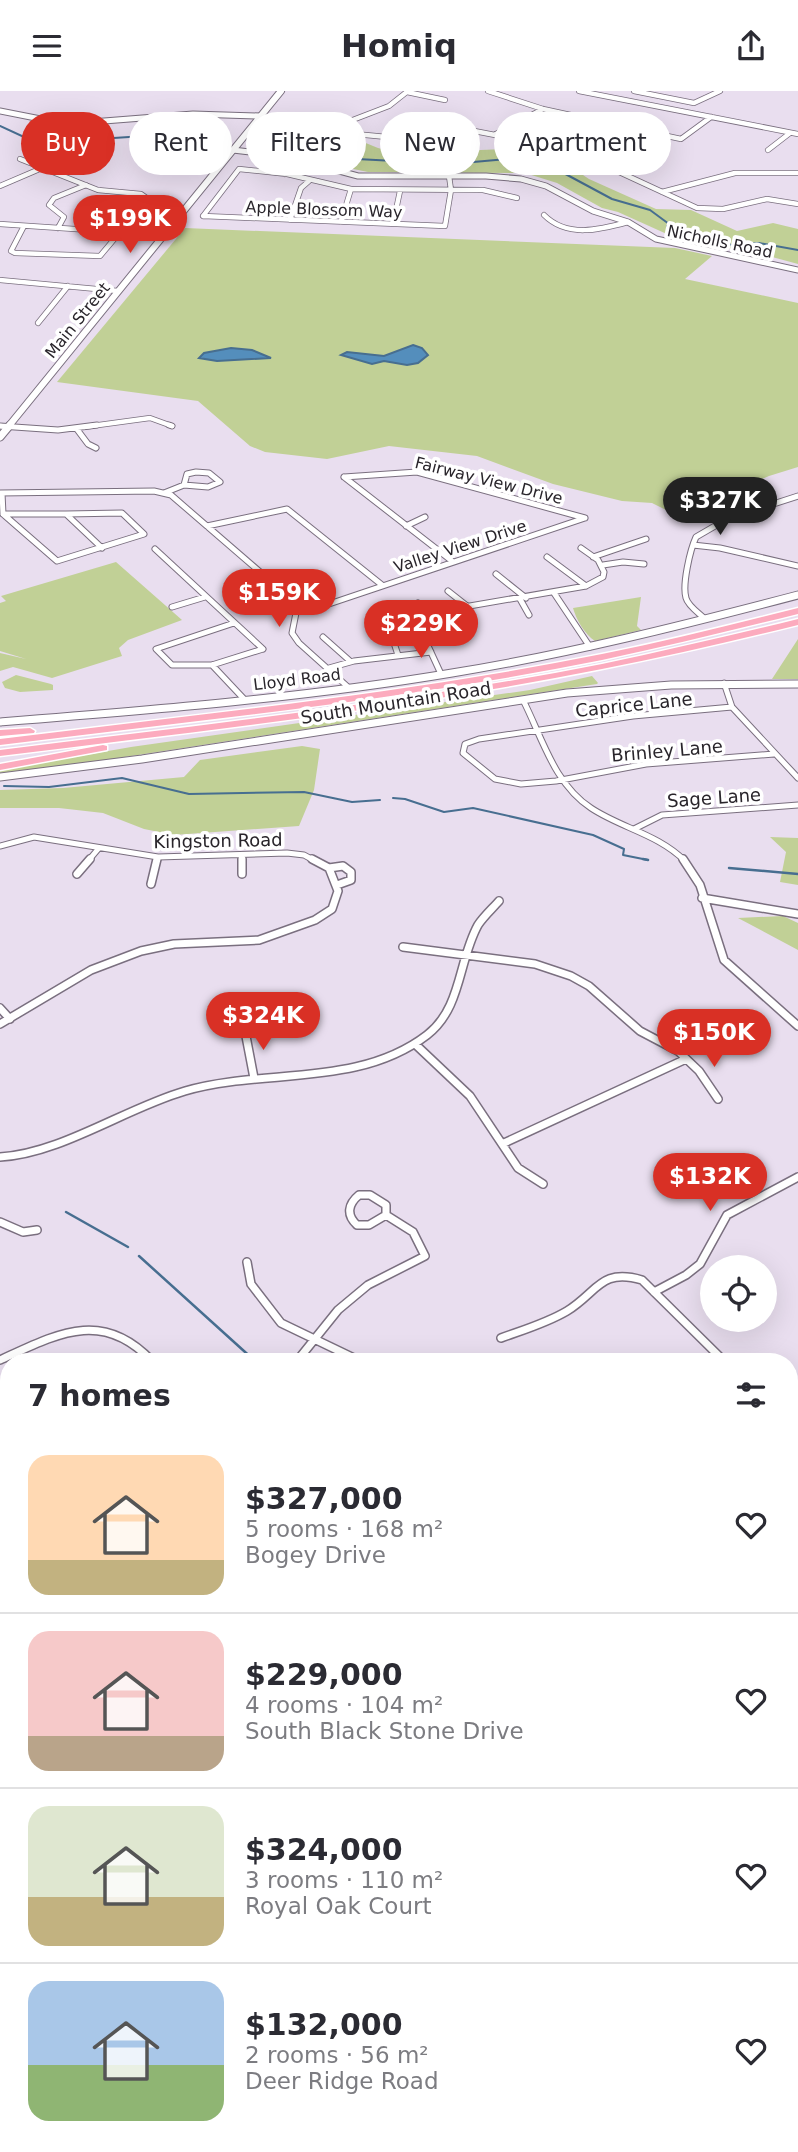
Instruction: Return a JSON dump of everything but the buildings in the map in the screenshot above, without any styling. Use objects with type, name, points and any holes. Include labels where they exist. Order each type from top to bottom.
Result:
[{"type":"highway","points":[[0,743],[403,691],[519,672],[649,647],[798,611]]},
{"type":"highway","points":[[0,754],[430,698],[548,678],[798,622]]},
{"type":"highway","points":[[0,733],[239,712]]},
{"type":"highway","points":[[0,767],[263,720]]},
{"type":"main road","name":"Main Street","points":[[263,112],[281,91]]},
{"type":"main road","name":"Main Street","points":[[0,437],[246,134]]},
{"type":"street","points":[[488,91],[557,112]]},
{"type":"street","points":[[579,91],[798,135]]},
{"type":"street","points":[[635,91],[701,102],[720,91]]},
{"type":"street","points":[[380,137],[324,131],[389,106],[408,92],[445,100]]},
{"type":"street","points":[[537,112],[543,109]]},
{"type":"street","points":[[0,111],[66,124],[193,114],[246,116]]},
{"type":"street","points":[[671,137],[681,139],[711,117]]},
{"type":"street","points":[[768,150],[790,133]]},
{"type":"street","name":"Nicholls Road","points":[[233,150],[246,151]]},
{"type":"street","name":"Apple Blossom Way","points":[[246,170],[239,169],[203,216],[445,226],[451,190]]},
{"type":"street","points":[[662,192],[735,173],[798,173]]},
{"type":"street","points":[[0,186],[26,175]]},
{"type":"street","points":[[24,226],[11,251],[21,254],[100,256],[124,231],[148,199],[141,194],[98,190],[64,175]]},
{"type":"street","points":[[289,175],[351,189],[489,190],[517,198]]},
{"type":"street","name":"Nicholls Road","points":[[360,175],[501,177],[534,182],[593,211],[628,222],[660,240],[798,270]]},
{"type":"street","points":[[629,175],[681,202],[710,210],[767,199],[798,204]]},
{"type":"street","points":[[449,176],[451,190]]},
{"type":"street","points":[[290,220],[301,188],[310,181]]},
{"type":"street","points":[[58,228],[64,217],[49,205],[54,198],[86,185]]},
{"type":"street","points":[[341,222],[351,189]]},
{"type":"street","points":[[393,224],[400,191]]},
{"type":"street","points":[[544,215],[552,224],[572,229],[603,229],[628,222]]},
{"type":"street","points":[[0,224],[164,235]]},
{"type":"street","points":[[0,280],[118,291]]},
{"type":"street","points":[[38,323],[68,286]]},
{"type":"street","points":[[0,426],[41,430],[150,418],[172,426]]},
{"type":"street","points":[[76,428],[88,444],[96,448]]},
{"type":"street","points":[[3,514],[122,513],[144,534],[57,561],[3,514],[1,493],[164,493],[184,485],[208,487],[220,482],[215,476],[197,471],[187,474],[184,485]]},
{"type":"street","name":"Fairway View Drive","points":[[406,526],[344,477],[416,471],[585,518]]},
{"type":"street","points":[[164,493],[177,499],[289,597],[297,608],[292,633],[299,643],[348,687]]},
{"type":"street","points":[[705,619],[688,603],[685,596],[697,535],[705,529],[798,496]]},
{"type":"street","points":[[207,526],[287,509],[382,585]]},
{"type":"street","points":[[66,514],[102,548]]},
{"type":"street","points":[[425,517],[406,526],[452,561]]},
{"type":"street","name":"Valley View Drive","points":[[297,608],[329,604],[585,518]]},
{"type":"street","points":[[593,558],[646,538]]},
{"type":"street","points":[[693,545],[720,548],[798,566]]},
{"type":"street","points":[[581,548],[603,565],[623,562],[644,564]]},
{"type":"street","points":[[155,549],[263,649],[212,665],[172,664],[156,649],[234,623]]},
{"type":"street","points":[[547,557],[586,586]]},
{"type":"street","points":[[418,603],[429,613],[554,593],[586,586],[603,577],[603,565]]},
{"type":"street","points":[[496,574],[523,598],[529,615]]},
{"type":"street","points":[[448,591],[467,606]]},
{"type":"street","points":[[554,593],[590,647]]},
{"type":"street","name":"Lloyd Road","points":[[0,722],[244,699],[441,674],[590,647],[798,595]]},
{"type":"street","points":[[172,607],[205,597]]},
{"type":"street","points":[[372,621],[394,643],[398,656]]},
{"type":"street","points":[[423,635],[441,674]]},
{"type":"street","points":[[323,637],[350,661]]},
{"type":"street","points":[[329,669],[350,661],[431,652]]},
{"type":"street","points":[[212,665],[244,699]]},
{"type":"street","points":[[724,683],[732,707],[798,778]]},
{"type":"street","name":"South Mountain Road","points":[[0,777],[142,759],[523,700],[612,689],[724,683],[798,684]]},
{"type":"street","points":[[523,700],[562,778],[576,797],[588,807],[656,839],[681,856],[697,879],[717,948],[724,960],[798,1026]]},
{"type":"street","name":"Caprice Lane","points":[[562,778],[509,783],[494,779],[463,754],[465,744],[479,739],[633,716],[732,707]]},
{"type":"street","name":"Brinley Lane","points":[[562,778],[667,761],[749,758],[774,754]]},
{"type":"street","name":"Sage Lane","points":[[634,829],[662,815],[798,804]]},
{"type":"street","name":"Kingston Road","points":[[0,846],[34,837],[159,857],[287,853],[304,855],[329,868],[342,866],[351,872],[351,880],[337,885]]},
{"type":"street","points":[[77,874],[99,848]]},
{"type":"street","points":[[242,856],[242,874]]},
{"type":"street","points":[[151,884],[159,857]]},
{"type":"street","points":[[0,1024],[91,970],[141,951],[174,944],[259,940],[302,925],[332,909],[338,891],[329,868]]},
{"type":"street","points":[[702,898],[798,914]]},
{"type":"street","points":[[0,1157],[16,1157],[33,1152],[147,1104],[190,1090],[254,1078],[367,1063],[415,1044],[446,1016],[456,995],[476,929],[499,901]]},
{"type":"street","points":[[403,947],[535,964],[571,976],[589,986],[640,1031],[678,1051],[718,1098]]},
{"type":"street","points":[[0,1008],[10,1019]]},
{"type":"street","points":[[245,1031],[254,1078]]},
{"type":"street","points":[[415,1044],[439,1063],[475,1102],[493,1125],[506,1158],[523,1175],[543,1184]]},
{"type":"street","points":[[502,1144],[686,1059]]},
{"type":"street","points":[[654,1292],[698,1268],[712,1246],[719,1225],[727,1215],[798,1177]]},
{"type":"street","points":[[362,1196],[377,1197],[386,1205],[386,1215],[375,1224],[362,1225],[351,1220],[347,1214],[347,1206],[352,1200],[362,1196]]},
{"type":"street","points":[[304,1353],[338,1310],[368,1285],[425,1256],[413,1232],[386,1215]]},
{"type":"street","points":[[0,1222],[23,1231],[37,1230]]},
{"type":"street","points":[[247,1262],[251,1284],[281,1323],[344,1353]]},
{"type":"street","points":[[501,1338],[546,1322],[571,1309],[598,1282],[612,1276],[628,1275],[642,1280],[716,1353]]},
{"type":"street","points":[[16,1353],[49,1338],[80,1330],[107,1330],[128,1338],[144,1353]]},
{"type":"green space","points":[[366,143],[380,149],[380,172],[368,172]]},
{"type":"green space","points":[[494,149],[494,173],[480,173],[480,150]]},
{"type":"green space","points":[[531,175],[583,175],[656,209],[691,210],[737,231],[773,223],[798,229],[798,264],[746,250],[722,248],[669,235],[618,212],[602,208],[557,183]]},
{"type":"green space","points":[[185,228],[675,248],[712,256],[685,279],[798,303],[798,467],[713,499],[668,511],[652,503],[622,501],[553,484],[477,456],[389,446],[327,459],[265,452],[250,446],[198,401],[57,382]]},
{"type":"green space","points":[[116,562],[182,620],[128,640],[119,648],[122,656],[52,678],[13,667],[0,671],[0,653],[26,659],[0,651],[0,603],[6,601],[1,596]]},
{"type":"green space","points":[[641,597],[637,626],[641,630],[595,641],[581,626],[573,608]]},
{"type":"green space","points":[[798,639],[798,679],[772,679]]},
{"type":"green space","points":[[16,675],[51,684],[53,690],[20,692],[5,688],[2,682]]},
{"type":"green space","points":[[592,676],[597,684],[99,761],[0,773],[0,770],[131,747],[530,690]]},
{"type":"green space","points":[[302,746],[320,749],[314,790],[299,826],[174,835],[144,829],[103,813],[59,808],[0,808],[0,790],[63,788],[184,777],[200,760]]},
{"type":"green space","points":[[770,837],[798,838],[798,885],[780,882],[786,852]]},
{"type":"green space","points":[[783,916],[798,923],[798,950],[738,918]]},
{"type":"water","points":[[413,345],[422,348],[428,355],[418,363],[407,365],[384,361],[372,364],[341,355],[347,352],[384,356]]},
{"type":"water","points":[[231,348],[252,350],[271,358],[217,361],[199,358],[204,353]]},
{"type":"waterway","points":[[0,126],[37,143],[129,137]]},
{"type":"waterway","points":[[366,159],[451,164],[518,158],[558,170],[612,199],[650,210],[669,224]]},
{"type":"waterway","points":[[667,226],[731,245],[759,243],[798,250]]},
{"type":"waterway","points":[[4,786],[49,787],[122,778],[189,794],[304,792],[352,802],[380,800]]},
{"type":"waterway","points":[[393,798],[405,799],[444,812],[473,808],[593,835],[624,849],[623,855],[648,860]]},
{"type":"waterway","points":[[729,868],[798,874]]},
{"type":"waterway","points":[[66,1212],[128,1247]]},
{"type":"waterway","points":[[139,1256],[246,1353]]}]
